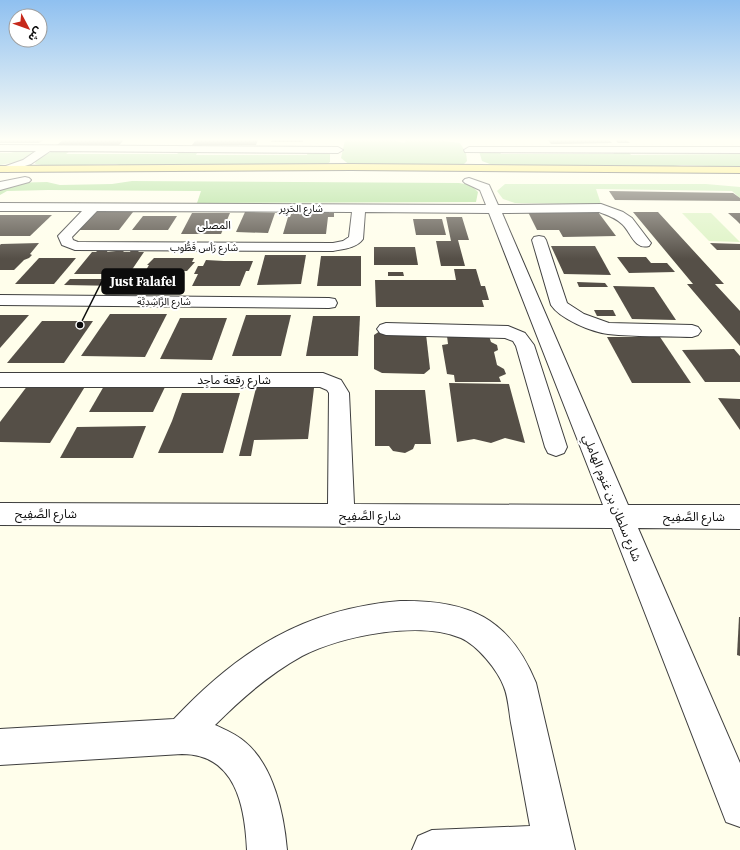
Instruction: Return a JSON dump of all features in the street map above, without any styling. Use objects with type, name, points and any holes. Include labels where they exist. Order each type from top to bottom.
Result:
[{"type":"main road","points":[[0,180],[79,180]]},
{"type":"main road","points":[[481,180],[486,186]]},
{"type":"main road","points":[[454,181],[486,186],[587,180]]},
{"type":"main road","points":[[700,181],[740,181]]},
{"type":"street","points":[[0,186],[25,180]]},
{"type":"street","name":"شارع الحَرِير","points":[[0,207],[359,208],[486,186],[601,208],[612,212],[627,221],[644,243]]},
{"type":"street","name":"شارع سلطان بن غنوم الهاملي","points":[[486,186],[528,240],[537,345],[619,517],[740,808]]},
{"type":"street","points":[[0,201],[15,196],[185,196],[195,207]]},
{"type":"street","name":"شارع رَأس قَطُّوب","points":[[93,208],[65,236],[67,242],[75,246],[333,247],[347,244],[356,239],[359,208]]},
{"type":"street","points":[[528,240],[559,305],[578,318],[607,328],[692,331]]},
{"type":"street","name":"شارع الرَّاشِدِيَّة","points":[[0,300],[329,303]]},
{"type":"street","points":[[534,306],[559,305]]},
{"type":"street","points":[[386,329],[508,332],[537,345],[556,447]]},
{"type":"street","name":"شارع رِقعة ماجِد","points":[[0,380],[323,380],[334,385],[339,393],[341,516]]},
{"type":"street","name":"شارع الصَّفِيح","points":[[0,514],[740,517]]},
{"type":"street","points":[[182,736],[213,703],[243,676],[274,654],[306,638],[337,626],[376,618],[429,616],[461,622],[476,629],[502,651],[512,666],[520,683],[554,848],[432,850]]},
{"type":"street","points":[[0,747],[182,736],[209,740],[221,746],[238,759],[251,778],[260,800],[266,827],[267,850]]},
{"type":"green space","points":[[132,181],[459,183],[471,185],[478,192],[476,202],[197,203],[201,191],[48,190],[7,191],[0,195],[0,184],[6,183],[47,182],[60,185],[112,184]]},
{"type":"green space","points":[[505,184],[706,184],[740,187],[740,198],[732,191],[596,189],[601,204],[515,203],[503,199],[497,191]]},
{"type":"green space","points":[[682,213],[711,213],[740,242],[709,241]]},
{"type":"building","points":[[609,191],[733,193],[740,198],[740,201],[615,200]]},
{"type":"building","points":[[95,212],[133,212],[119,230],[79,230]]},
{"type":"building","points":[[245,212],[275,213],[268,233],[236,232]]},
{"type":"building","points":[[292,212],[329,212],[334,213],[334,217],[328,217],[326,234],[283,234],[288,217],[290,217]]},
{"type":"building","points":[[528,212],[598,212],[616,236],[563,237],[559,230],[537,230]]},
{"type":"building","points":[[633,212],[658,212],[724,284],[715,284],[740,311],[740,346],[687,284],[693,284]]},
{"type":"building","points":[[192,213],[230,213],[221,234],[181,234]]},
{"type":"building","points":[[728,213],[740,213],[740,224],[736,220]]},
{"type":"building","points":[[0,215],[52,215],[30,236],[0,236]]},
{"type":"building","points":[[143,216],[177,216],[168,230],[132,230]]},
{"type":"building","points":[[446,217],[462,217],[469,240],[458,240],[465,266],[441,266],[436,241],[451,241]]},
{"type":"building","points":[[413,219],[442,219],[446,235],[416,235]]},
{"type":"building","points":[[39,243],[30,254],[32,255],[24,260],[14,270],[0,270],[1,244]]},
{"type":"building","points":[[710,243],[740,244],[740,250],[717,250]]},
{"type":"building","points":[[551,246],[595,246],[611,275],[564,274]]},
{"type":"building","points":[[374,247],[415,247],[418,265],[374,265]]},
{"type":"building","points":[[98,250],[108,250],[107,252],[125,250],[123,252],[130,252],[131,250],[140,250],[138,252],[144,252],[129,274],[74,274],[92,252],[96,252]]},
{"type":"building","points":[[265,255],[306,255],[301,284],[257,285]]},
{"type":"building","points":[[321,256],[361,256],[361,286],[317,286]]},
{"type":"building","points":[[617,257],[646,257],[651,263],[667,263],[675,272],[629,273]]},
{"type":"building","points":[[39,258],[76,258],[54,284],[15,284]]},
{"type":"building","points":[[154,258],[194,258],[192,262],[195,262],[187,271],[156,272],[157,270],[146,270],[149,265],[147,265]]},
{"type":"building","points":[[206,260],[253,261],[249,271],[246,271],[240,286],[192,286],[198,274],[194,274],[198,266],[203,266]]},
{"type":"building","points":[[454,269],[476,269],[481,286],[485,286],[489,300],[482,300],[484,307],[376,307],[375,280],[456,280]]},
{"type":"building","points":[[388,272],[403,272],[404,276],[388,276]]},
{"type":"building","points":[[70,279],[125,279],[120,286],[64,285]]},
{"type":"building","points":[[577,282],[605,283],[608,287],[579,287]]},
{"type":"building","points":[[613,286],[654,287],[676,320],[632,319]]},
{"type":"building","points":[[594,310],[613,310],[616,316],[597,316]]},
{"type":"building","points":[[110,314],[167,314],[145,357],[81,356]]},
{"type":"building","points":[[0,315],[29,315],[0,348]]},
{"type":"building","points":[[246,315],[291,315],[281,356],[232,356]]},
{"type":"building","points":[[313,316],[360,316],[358,356],[306,356]]},
{"type":"building","points":[[180,318],[227,318],[212,360],[160,359]]},
{"type":"building","points":[[42,321],[93,321],[64,363],[7,363]]},
{"type":"building","points":[[380,331],[426,334],[430,369],[424,374],[382,373],[374,369],[374,335]]},
{"type":"building","points":[[447,336],[489,336],[491,342],[497,345],[498,350],[494,352],[497,365],[504,369],[506,374],[499,377],[501,382],[455,382],[454,375],[447,374],[442,345],[448,344]]},
{"type":"building","points":[[607,337],[660,337],[691,383],[632,383]]},
{"type":"building","points":[[734,349],[740,356],[740,382],[705,382],[682,350]]},
{"type":"building","points":[[449,383],[509,384],[525,443],[505,438],[491,443],[474,439],[457,442]]},
{"type":"building","points":[[28,385],[86,385],[50,443],[0,442],[0,422]]},
{"type":"building","points":[[104,386],[165,387],[153,412],[89,412]]},
{"type":"building","points":[[256,388],[314,388],[308,439],[254,440],[251,456],[239,456]]},
{"type":"building","points":[[375,390],[425,390],[431,444],[415,444],[413,449],[405,453],[393,451],[389,446],[375,446]]},
{"type":"building","points":[[182,393],[240,393],[223,453],[158,453]]},
{"type":"building","points":[[718,398],[740,399],[740,430]]},
{"type":"building","points":[[146,426],[133,458],[60,458],[77,427]]},
{"type":"building","points":[[740,617],[740,656],[737,655]]},
{"type":"place","name":"Just Falafel","points":[[80,325]]},
{"type":"district","name":"المصلى","points":[[214,225]]}]
